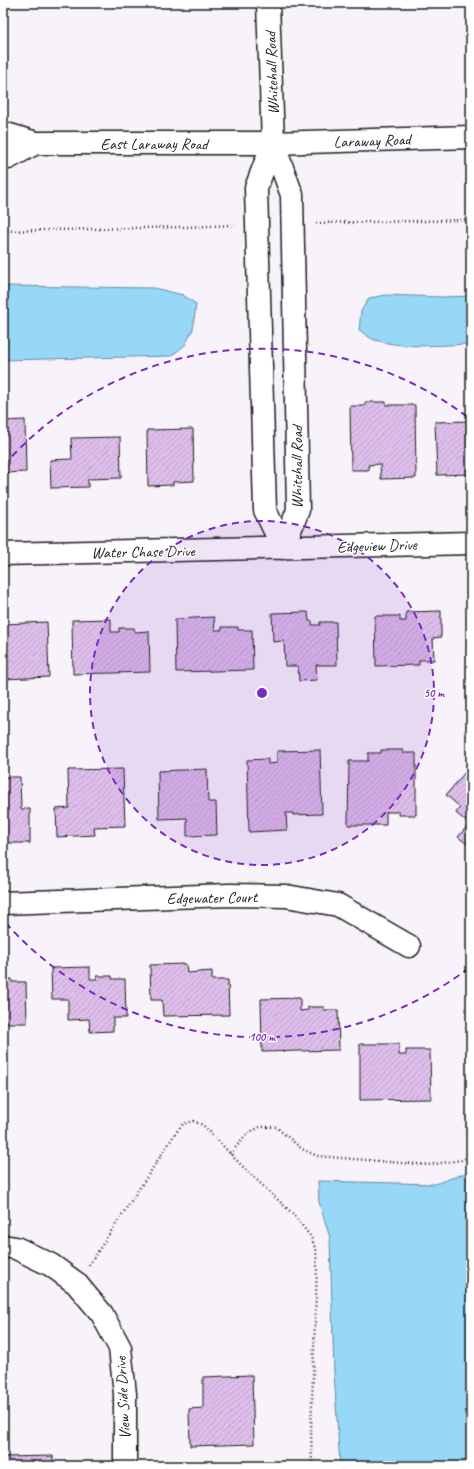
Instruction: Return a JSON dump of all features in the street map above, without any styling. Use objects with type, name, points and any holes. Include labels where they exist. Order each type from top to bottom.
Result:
[{"type":"street","name":"Whitehall Road","points":[[268,3],[273,143],[292,195],[298,510],[283,548]]},
{"type":"street","name":"East Laraway Road","points":[[3,133],[36,143],[273,143]]},
{"type":"street","name":"Laraway Road","points":[[273,143],[471,137]]},
{"type":"street","name":"East Laraway Road","points":[[3,158],[8,158],[36,143]]},
{"type":"street","name":"Whitehall Road","points":[[273,143],[256,188],[265,510],[283,548]]},
{"type":"street","name":"Edgeview Drive","points":[[283,548],[471,543]]},
{"type":"street","name":"Water Chase Drive","points":[[3,554],[283,548]]},
{"type":"street","name":"Edgewater Court","points":[[3,903],[230,895],[286,896],[338,905],[409,946]]},
{"type":"street","name":"View Side Drive","points":[[3,1246],[16,1248],[51,1266],[76,1283],[102,1314],[120,1348],[125,1394],[125,1466]]},
{"type":"path","points":[[76,1283],[175,1134],[183,1124],[193,1122],[202,1125],[293,1214],[311,1237],[316,1250],[311,1430],[312,1466]]},
{"type":"path","points":[[230,1154],[248,1133],[260,1127],[276,1127],[302,1149],[317,1156],[428,1165],[461,1160],[471,1156]]},
{"type":"water","points":[[3,286],[154,288],[183,295],[196,304],[193,329],[185,345],[171,356],[3,360]]},
{"type":"water","points":[[386,295],[441,297],[471,296],[471,344],[435,346],[398,345],[371,338],[359,330],[361,311],[369,298]]},
{"type":"water","points":[[471,1171],[471,1466],[340,1466],[334,1373],[330,1238],[319,1202],[318,1181],[435,1184]]},
{"type":"building","points":[[365,402],[386,402],[386,405],[415,405],[416,478],[381,479],[380,464],[368,465],[369,470],[351,470],[350,406],[365,406]]},
{"type":"building","points":[[25,420],[26,472],[3,473],[3,421]]},
{"type":"building","points":[[471,421],[471,474],[437,475],[435,422]]},
{"type":"building","points":[[193,429],[194,481],[173,482],[173,485],[148,486],[147,430]]},
{"type":"building","points":[[120,437],[121,478],[88,479],[88,487],[51,488],[50,460],[72,459],[71,438]]},
{"type":"building","points":[[441,611],[441,637],[433,638],[434,660],[419,660],[419,665],[376,666],[375,616],[400,616],[400,621],[406,621],[406,612]]},
{"type":"building","points":[[308,612],[309,621],[312,621],[312,625],[320,625],[320,622],[336,622],[337,665],[316,665],[317,680],[299,681],[298,666],[285,666],[284,641],[273,642],[272,613]]},
{"type":"building","points":[[214,617],[215,630],[222,630],[222,627],[238,627],[238,630],[252,630],[253,670],[176,672],[175,619]]},
{"type":"building","points":[[111,619],[111,632],[119,632],[119,628],[134,628],[135,632],[149,631],[150,672],[73,674],[72,620]]},
{"type":"building","points":[[47,622],[49,677],[3,679],[3,624]]},
{"type":"building","points":[[320,750],[322,814],[293,815],[293,813],[286,813],[287,830],[249,832],[247,760],[268,759],[268,764],[277,763],[277,751]]},
{"type":"building","points":[[381,750],[403,750],[403,753],[416,753],[416,815],[399,815],[399,812],[386,812],[386,825],[348,825],[349,761],[368,761],[368,753],[381,753]]},
{"type":"building","points":[[471,765],[471,847],[458,837],[469,824],[456,813],[460,807],[446,795]]},
{"type":"building","points":[[123,769],[125,826],[94,827],[95,835],[57,837],[56,809],[69,808],[68,770]]},
{"type":"building","points":[[207,769],[208,802],[216,802],[217,835],[187,836],[187,818],[159,819],[158,771]]},
{"type":"building","points":[[3,777],[20,777],[21,809],[30,809],[30,843],[3,843]]},
{"type":"building","points":[[186,964],[187,973],[212,971],[212,980],[228,980],[229,1015],[163,1016],[162,1000],[151,1000],[150,965]]},
{"type":"building","points":[[90,967],[90,979],[97,979],[97,976],[112,976],[112,979],[125,979],[126,1018],[113,1018],[113,1031],[90,1032],[89,1019],[68,1020],[68,999],[52,999],[51,968]]},
{"type":"building","points":[[3,979],[12,979],[12,982],[26,982],[27,1023],[3,1023]]},
{"type":"building","points":[[300,998],[300,1011],[308,1010],[308,1007],[324,1007],[324,1010],[338,1010],[339,1050],[262,1052],[261,999]]},
{"type":"building","points":[[360,1044],[399,1044],[399,1055],[406,1055],[406,1050],[430,1050],[431,1099],[360,1100]]},
{"type":"building","points":[[252,1375],[254,1444],[190,1446],[189,1409],[203,1408],[203,1377]]},
{"type":"building","points":[[53,1456],[53,1466],[3,1466],[3,1457]]}]
